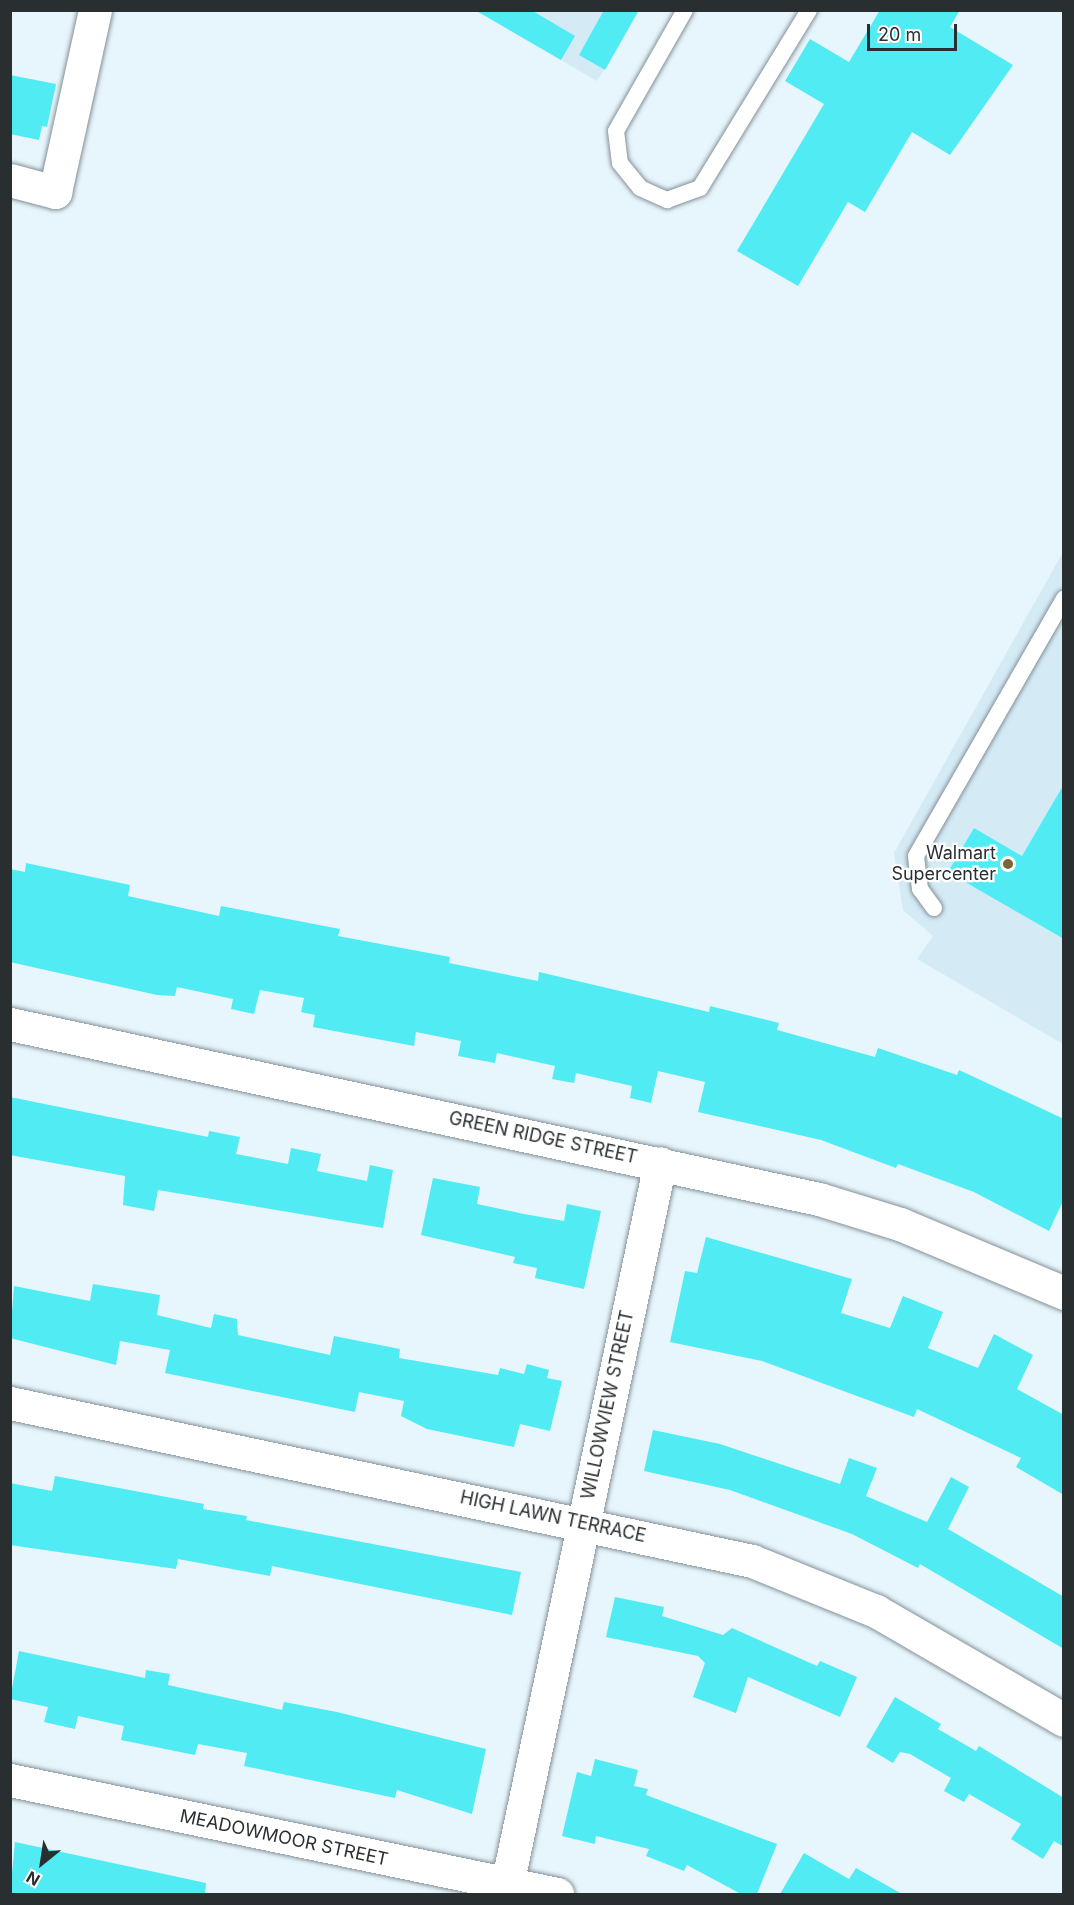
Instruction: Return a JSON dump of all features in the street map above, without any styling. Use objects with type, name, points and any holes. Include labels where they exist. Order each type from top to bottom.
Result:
[{"type":"street","points":[[10,180],[55,192],[95,10]]},
{"type":"street","name":"GREEN RIDGE STREET","points":[[10,1024],[660,1163],[900,1224],[1064,1293]]},
{"type":"street","name":"WILLOWVIEW STREET","points":[[506,1890],[660,1163]]},
{"type":"street","name":"HIGH LAWN TERRACE","points":[[10,1403],[752,1561],[876,1611],[1064,1720]]},
{"type":"street","name":"MEADOWMOOR STREET","points":[[10,1780],[506,1890],[557,1894]]},
{"type":"lane","points":[[685,10],[616,131],[620,163],[640,188],[667,201],[700,188],[809,10]]},
{"type":"lane","points":[[934,908],[920,889],[916,856],[1064,599]]},
{"type":"shaded area","points":[[476,11],[639,11],[597,81]]},
{"type":"shaded area","points":[[1063,552],[1063,1044],[917,959],[933,936],[903,910],[894,853]]},
{"type":"building","points":[[475,10],[531,10],[575,36],[561,60]]},
{"type":"building","points":[[604,10],[639,10],[605,70],[579,55]]},
{"type":"building","points":[[880,10],[960,10],[950,27],[1013,65],[950,155],[912,132],[865,212],[848,202],[798,286],[737,251],[824,104],[785,81],[810,39],[849,62]]},
{"type":"building","points":[[10,75],[56,84],[47,127],[42,126],[39,140],[10,134]]},
{"type":"building","name":"Walmart Supercenter","points":[[1064,784],[1064,939],[948,872],[974,828],[1022,856]]},
{"type":"building","points":[[26,863],[130,885],[128,896],[219,916],[221,906],[340,929],[338,936],[450,957],[449,963],[538,981],[539,972],[709,1012],[710,1006],[779,1023],[777,1030],[875,1057],[878,1048],[957,1075],[959,1070],[1064,1119],[1064,1199],[1049,1231],[974,1192],[898,1164],[896,1168],[821,1140],[698,1112],[705,1082],[658,1071],[651,1103],[630,1098],[632,1086],[576,1073],[574,1083],[552,1079],[555,1066],[497,1053],[495,1063],[458,1056],[461,1041],[416,1032],[414,1046],[313,1027],[315,1015],[301,1012],[304,998],[260,990],[254,1014],[231,1009],[233,999],[177,987],[175,996],[157,995],[10,962],[10,869],[25,872]]},
{"type":"building","points":[[10,1097],[208,1137],[209,1131],[240,1137],[236,1154],[288,1164],[291,1148],[321,1154],[317,1171],[367,1181],[370,1165],[393,1170],[383,1228],[158,1190],[154,1211],[123,1205],[125,1176],[10,1155]]},
{"type":"building","points":[[433,1178],[480,1187],[477,1204],[524,1214],[564,1221],[567,1204],[601,1211],[584,1289],[535,1278],[537,1268],[513,1263],[515,1257],[421,1235]]},
{"type":"building","points":[[706,1237],[852,1279],[841,1313],[890,1328],[903,1296],[943,1312],[928,1348],[978,1368],[994,1334],[1033,1355],[1017,1389],[1064,1415],[1064,1495],[1016,1467],[1021,1458],[917,1409],[914,1417],[762,1361],[670,1342],[685,1271],[697,1273]]},
{"type":"building","points":[[93,1284],[160,1295],[157,1315],[211,1328],[214,1314],[237,1319],[238,1335],[330,1355],[334,1336],[400,1349],[399,1358],[498,1375],[500,1368],[524,1374],[527,1364],[549,1370],[547,1378],[562,1381],[550,1431],[520,1424],[514,1447],[427,1429],[401,1416],[404,1401],[359,1392],[355,1412],[165,1373],[170,1350],[120,1341],[116,1365],[10,1338],[14,1286],[90,1301]]},
{"type":"building","points":[[653,1430],[720,1444],[840,1484],[849,1458],[877,1468],[866,1496],[927,1522],[951,1477],[969,1487],[948,1529],[1064,1597],[1064,1649],[920,1564],[918,1568],[852,1534],[730,1490],[644,1471]]},
{"type":"building","points":[[55,1476],[204,1504],[203,1509],[247,1516],[246,1520],[521,1572],[512,1615],[272,1566],[270,1576],[178,1559],[176,1569],[10,1545],[10,1483],[52,1491]]},
{"type":"building","points":[[615,1597],[664,1607],[662,1616],[723,1635],[732,1628],[817,1666],[820,1661],[857,1677],[840,1717],[748,1677],[736,1713],[693,1697],[705,1663],[698,1656],[606,1637]]},
{"type":"building","points":[[19,1651],[145,1678],[146,1670],[170,1674],[168,1685],[282,1710],[284,1702],[337,1712],[486,1749],[472,1814],[397,1790],[395,1798],[244,1766],[247,1753],[198,1744],[195,1755],[121,1740],[124,1726],[78,1716],[75,1729],[44,1722],[48,1707],[10,1699]]},
{"type":"building","points":[[895,1697],[941,1724],[938,1729],[976,1751],[979,1746],[1064,1798],[1064,1847],[1054,1841],[1043,1859],[1011,1839],[1021,1824],[969,1794],[964,1802],[944,1791],[951,1778],[910,1754],[900,1752],[893,1763],[866,1747]]},
{"type":"building","points":[[595,1759],[638,1770],[634,1786],[648,1789],[646,1795],[777,1844],[757,1894],[741,1894],[687,1865],[684,1871],[646,1856],[649,1849],[596,1836],[595,1844],[562,1836],[577,1772],[591,1776]]},
{"type":"building","points":[[15,1842],[206,1883],[205,1894],[10,1894]]},
{"type":"building","points":[[804,1853],[849,1879],[856,1868],[902,1894],[780,1894]]},
{"type":"place","name":"Walmart Supercenter","points":[[1008,864]]}]
